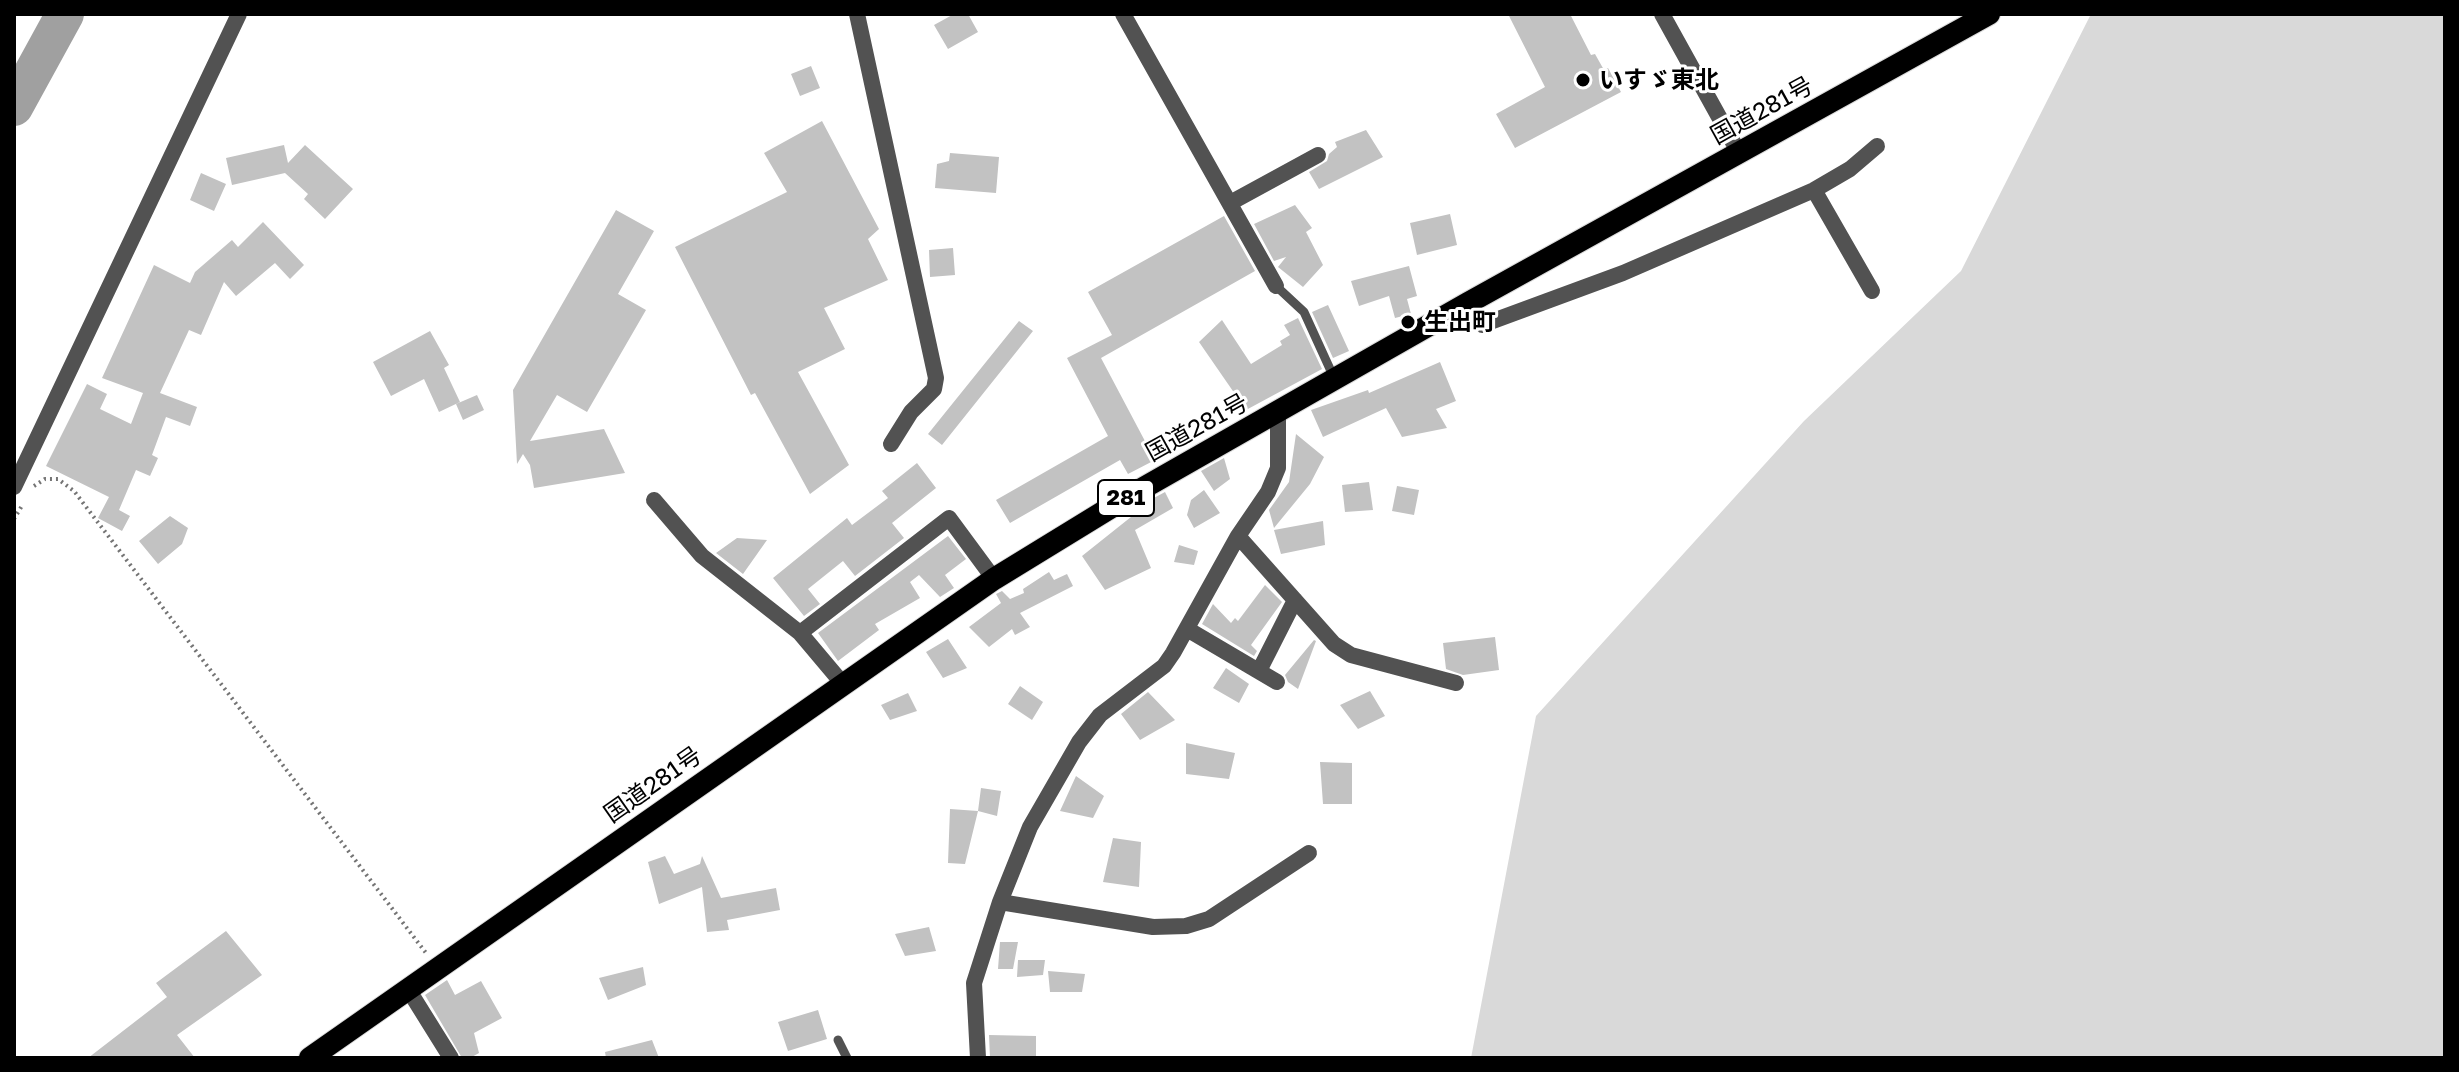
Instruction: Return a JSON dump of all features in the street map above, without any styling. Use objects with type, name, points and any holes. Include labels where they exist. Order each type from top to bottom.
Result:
[{"type":"highway","name":"国道281号","points":[[310,1058],[994,579],[1131,495],[1739,153],[1960,21],[1989,14]]},
{"type":"street","points":[[14,487],[239,14]]},
{"type":"street","points":[[857,14],[936,378],[934,389],[911,412],[891,444]]},
{"type":"street","points":[[1123,14],[1280,290]]},
{"type":"street","points":[[1662,14],[1739,153]]},
{"type":"street","points":[[1468,303],[1482,325],[1623,273],[1814,190],[1850,169],[1877,146]]},
{"type":"street","points":[[1230,203],[1318,155]]},
{"type":"street","points":[[1814,190],[1872,291]]},
{"type":"street","points":[[978,1058],[974,983],[1000,902],[1030,827],[1079,742],[1100,715],[1164,666],[1187,629],[1238,536],[1268,492],[1278,468],[1278,412]]},
{"type":"street","points":[[654,500],[702,556],[800,633],[843,684]]},
{"type":"street","points":[[800,633],[949,518],[994,579]]},
{"type":"street","points":[[1238,536],[1334,644],[1351,655],[1456,683]]},
{"type":"street","points":[[1259,671],[1295,600]]},
{"type":"street","points":[[1187,629],[1277,682]]},
{"type":"street","points":[[1000,902],[1153,927],[1186,926],[1209,919],[1309,853]]},
{"type":"street","points":[[408,989],[451,1058]]},
{"type":"lane","points":[[1280,290],[1304,312],[1335,380]]},
{"type":"lane","points":[[838,1040],[847,1058]]},
{"type":"path","points":[[14,519],[33,486],[45,479],[58,479],[74,491],[437,968]]},
{"type":"shaded area","points":[[2091,14],[2445,14],[2445,1058],[1471,1058],[1536,716],[1804,421],[1961,271]]},
{"type":"building","points":[[954,14],[968,14],[978,32],[948,49],[934,25]]},
{"type":"building","points":[[1508,14],[1570,14],[1591,55],[1595,54],[1604,70],[1608,68],[1621,92],[1515,148],[1496,114],[1545,87]]},
{"type":"building","points":[[811,66],[820,88],[800,96],[791,74]]},
{"type":"building","points":[[822,121],[879,229],[868,239],[888,280],[824,308],[845,349],[798,372],[849,465],[810,494],[755,393],[751,395],[675,247],[787,192],[764,153]]},
{"type":"building","points":[[1366,130],[1383,157],[1319,189],[1309,172],[1327,161],[1329,154],[1337,147],[1335,142]]},
{"type":"building","points":[[284,145],[288,163],[305,145],[353,189],[325,219],[304,199],[308,194],[285,173],[232,185],[226,158]]},
{"type":"building","points":[[950,153],[999,157],[996,193],[935,188],[937,164],[949,161]]},
{"type":"building","points":[[201,173],[226,184],[214,211],[190,200]]},
{"type":"building","points":[[1295,205],[1312,228],[1306,232],[1323,265],[1303,287],[1278,267],[1286,257],[1274,261],[1254,224]]},
{"type":"building","points":[[616,210],[654,231],[618,294],[646,310],[587,412],[557,395],[530,441],[604,429],[625,473],[534,488],[530,465],[523,454],[517,464],[513,390]]},
{"type":"building","points":[[1450,214],[1457,245],[1417,255],[1410,223]]},
{"type":"building","points":[[1224,216],[1255,271],[1101,358],[1155,460],[1128,474],[1120,460],[1010,523],[996,500],[1108,436],[1067,358],[1112,335],[1088,292]]},
{"type":"building","points":[[263,222],[304,265],[290,279],[275,263],[236,296],[224,282],[201,335],[189,330],[160,393],[197,407],[190,426],[166,417],[152,455],[158,458],[150,476],[136,470],[119,510],[130,516],[122,531],[98,518],[109,497],[46,466],[87,384],[107,394],[100,409],[131,424],[143,393],[102,378],[154,265],[190,283],[195,272],[232,240],[238,247]]},
{"type":"building","points":[[953,248],[955,275],[930,277],[929,250]]},
{"type":"building","points":[[1409,266],[1417,296],[1407,299],[1411,314],[1395,318],[1389,296],[1359,306],[1351,281]]},
{"type":"building","points":[[1328,305],[1349,351],[1333,358],[1312,312]]},
{"type":"building","points":[[1298,318],[1322,369],[1246,410],[1199,342],[1222,320],[1251,364],[1282,345],[1280,341],[1290,335],[1284,325]]},
{"type":"building","points":[[1019,321],[1033,331],[942,445],[928,434]]},
{"type":"building","points":[[430,331],[449,365],[444,368],[460,402],[439,412],[424,379],[391,396],[373,362]]},
{"type":"building","points":[[1440,362],[1456,401],[1436,409],[1447,428],[1402,437],[1386,408],[1323,437],[1311,410],[1368,390],[1369,393]]},
{"type":"building","points":[[477,395],[484,410],[463,420],[456,404]]},
{"type":"building","points":[[1296,434],[1324,457],[1310,484],[1274,528],[1269,510],[1289,482]]},
{"type":"building","points":[[1224,458],[1230,479],[1214,491],[1201,471]]},
{"type":"building","points":[[917,463],[936,488],[892,523],[904,538],[855,576],[843,561],[808,589],[820,604],[804,616],[773,578],[847,518],[852,525],[888,498],[882,491]]},
{"type":"building","points":[[1369,482],[1373,510],[1345,512],[1342,485]]},
{"type":"building","points":[[1397,486],[1419,490],[1414,515],[1392,511]]},
{"type":"building","points":[[1204,490],[1220,513],[1194,528],[1187,515],[1191,500]]},
{"type":"building","points":[[1165,492],[1173,508],[1135,530],[1151,568],[1105,590],[1082,556],[1141,509],[1139,506]]},
{"type":"building","points":[[170,516],[188,528],[182,544],[158,564],[139,541]]},
{"type":"building","points":[[1323,521],[1325,545],[1281,554],[1274,530]]},
{"type":"building","points":[[948,536],[966,559],[945,575],[954,588],[940,597],[919,575],[910,582],[920,598],[875,624],[879,630],[838,661],[818,633]]},
{"type":"building","points":[[737,538],[767,540],[743,574],[716,553]]},
{"type":"building","points":[[1179,545],[1198,551],[1194,565],[1174,562]]},
{"type":"building","points":[[1049,572],[1054,580],[1067,574],[1073,586],[1020,613],[1030,627],[1015,635],[1012,629],[989,647],[969,627],[1001,603],[996,594],[1002,591],[1010,599],[1024,593],[1023,589]]},
{"type":"building","points":[[1265,585],[1282,602],[1251,645],[1257,651],[1254,656],[1202,624],[1213,604],[1231,623],[1235,618],[1238,621]]},
{"type":"building","points":[[1495,637],[1499,670],[1463,675],[1446,669],[1443,643]]},
{"type":"building","points":[[948,639],[967,668],[943,678],[926,652]]},
{"type":"building","points":[[1314,640],[1298,689],[1288,682],[1285,675]]},
{"type":"building","points":[[1226,668],[1249,684],[1239,703],[1213,688]]},
{"type":"building","points":[[1020,686],[1043,702],[1032,720],[1008,704]]},
{"type":"building","points":[[1370,691],[1385,716],[1358,729],[1340,705]]},
{"type":"building","points":[[1148,692],[1175,720],[1140,740],[1121,714]]},
{"type":"building","points":[[908,693],[917,711],[890,720],[881,705]]},
{"type":"building","points":[[1186,743],[1235,753],[1229,779],[1186,774]]},
{"type":"building","points":[[1320,762],[1352,763],[1352,804],[1323,804]]},
{"type":"building","points":[[1076,776],[1104,796],[1093,818],[1060,811]]},
{"type":"building","points":[[981,788],[1001,791],[997,816],[978,811]]},
{"type":"building","points":[[950,809],[978,811],[965,864],[948,863]]},
{"type":"building","points":[[1113,838],[1141,842],[1139,887],[1103,882]]},
{"type":"building","points":[[665,856],[674,874],[700,864],[702,856],[721,898],[776,888],[780,910],[727,920],[729,930],[707,932],[702,887],[659,904],[648,862]]},
{"type":"building","points":[[929,927],[936,951],[905,956],[895,934]]},
{"type":"building","points":[[226,931],[262,975],[177,1035],[195,1058],[88,1058],[167,997],[156,983]]},
{"type":"building","points":[[1000,942],[1018,942],[1013,969],[998,969]]},
{"type":"building","points":[[1018,960],[1045,960],[1043,975],[1017,977]]},
{"type":"building","points":[[643,967],[646,985],[608,1000],[599,978]]},
{"type":"building","points":[[1048,971],[1085,974],[1082,992],[1050,992]]},
{"type":"building","points":[[447,980],[455,995],[481,981],[502,1018],[474,1033],[479,1053],[470,1058],[462,1058],[425,995]]},
{"type":"building","points":[[818,1010],[827,1039],[788,1051],[778,1022]]},
{"type":"building","points":[[989,1035],[1036,1036],[1036,1058],[990,1058]]},
{"type":"building","points":[[652,1040],[659,1058],[606,1058],[605,1052]]},
{"type":"waterway","points":[[14,107],[65,14]]},
{"type":"place","name":"いすゞ東北","points":[[1583,80]]},
{"type":"place","name":"生出町","points":[[1408,322]]}]
